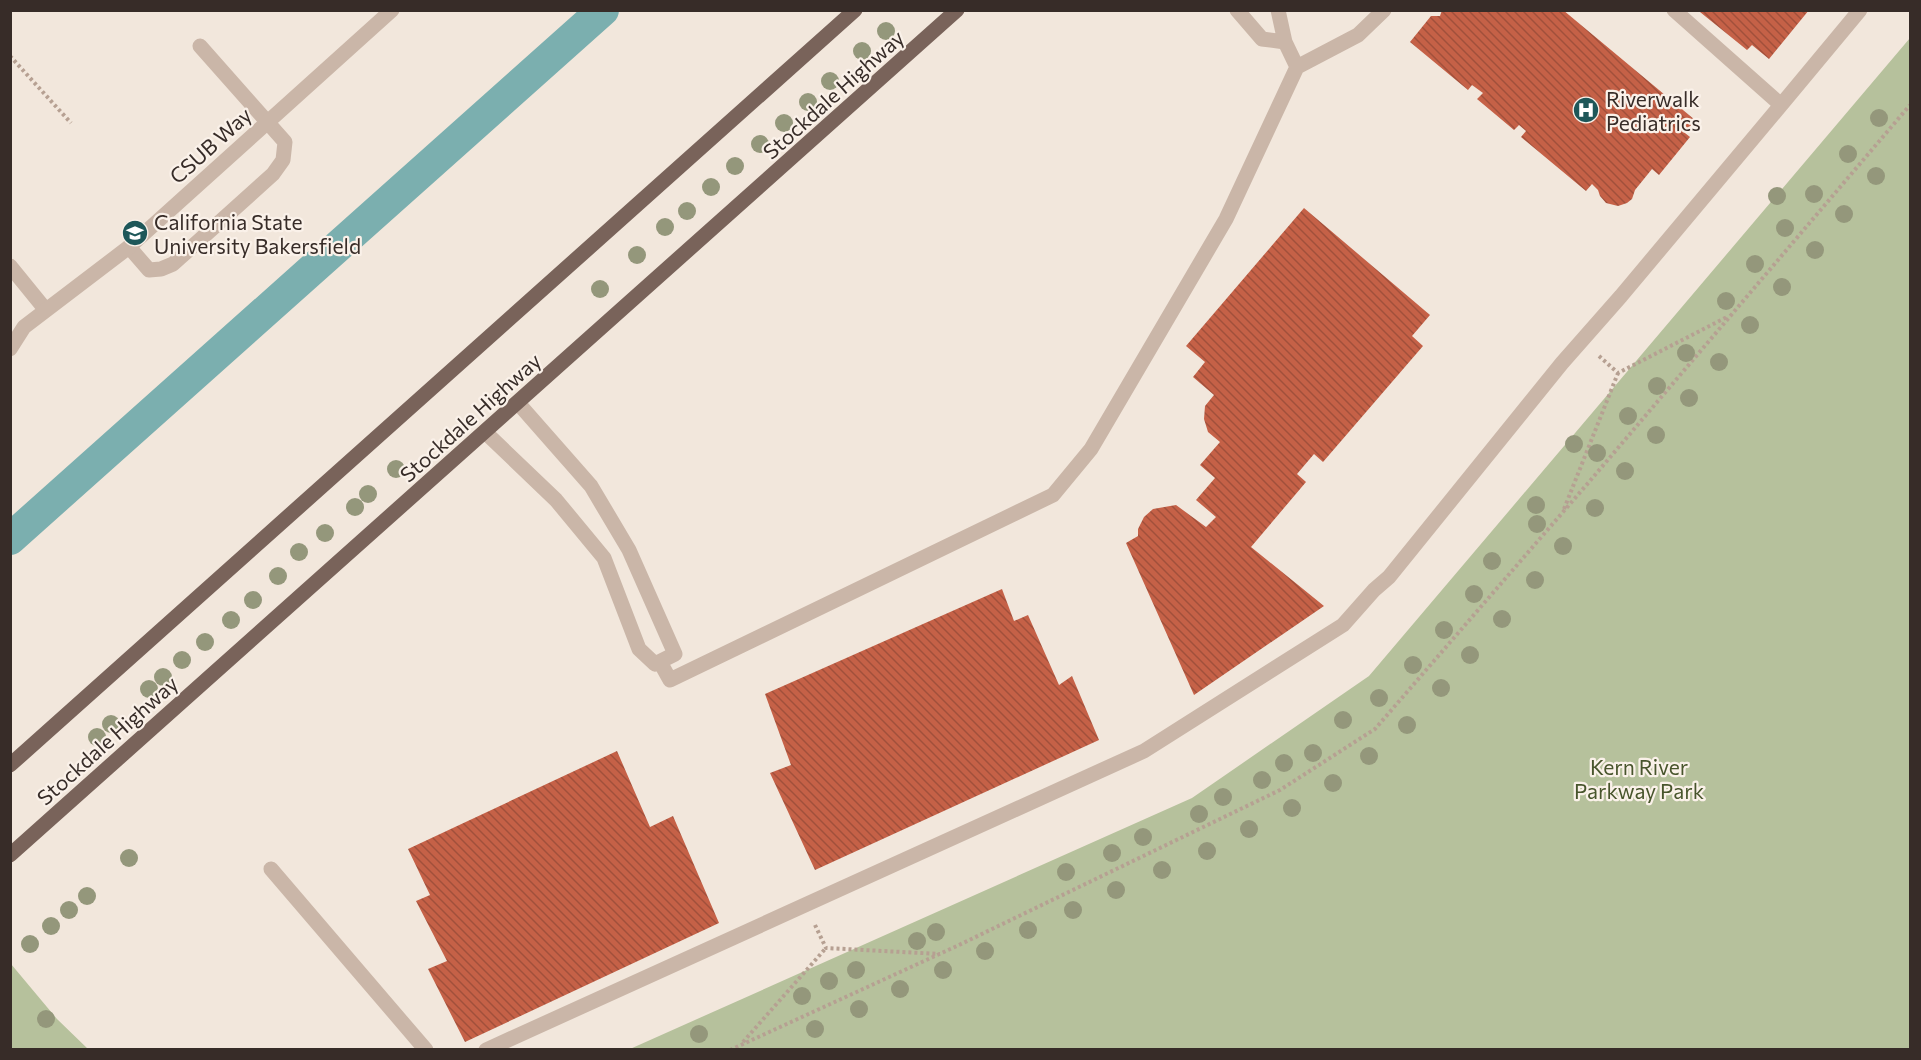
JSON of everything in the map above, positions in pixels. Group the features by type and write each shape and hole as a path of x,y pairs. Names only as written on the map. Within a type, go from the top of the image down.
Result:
{"main road":[{"path":"10,765 855,10"},
{"name":"Stockdale Highway","path":"10,855 957,10"}],"street":[{"name":"CSUB Way","path":"10,349 17,326 45,309 129,248 392,10"},
{"path":"1237,10 1262,39 1285,42"},
{"path":"1278,10 1285,42 1297,67"},
{"path":"660,662 670,680 1053,495 1091,449 1226,219 1297,67 1358,35 1384,10"},
{"path":"1674,10 1781,105"},
{"path":"486,1050 1144,751 1343,625 1374,590 1389,577 1562,363 1621,296 1860,10"},
{"path":"129,248 149,270 162,269 173,264 273,174 283,160 285,142 200,46"},
{"path":"10,266 45,309"},
{"path":"485,432 556,500 604,558 639,649 655,664 675,654 629,550 591,486 518,403"},
{"path":"270,869 426,1050"}],"path":[{"path":"10,56 71,123"},
{"path":"730,1050 940,954 1280,790 1375,729 1911,105"},
{"path":"1563,512 1618,373 1731,316"},
{"path":"1596,354 1618,373"},
{"path":"814,921 826,948"},
{"path":"826,948 940,954"},
{"path":"741,1044 826,948"}],"green space":[{"name":"Kern River Parkway Park","path":"1910,38 1910,1049 630,1049 1192,798 1369,676"},
{"path":"11,964 57,1019 88,1049 11,1049"}],"building":[{"name":"Riverwalk Pediatrics","path":"1442,10 1563,10 1695,120 1685,133 1690,137 1659,175 1652,169 1627,203 1618,206 1606,203 1592,184 1586,191 1521,137 1526,131 1519,125 1514,130 1477,99 1483,93 1472,85 1468,90 1410,42 1431,16 1440,16"},
{"path":"1702,10 1809,10 1769,59 1752,45 1747,50 1700,12"},
{"path":"1304,208 1430,315 1412,336 1423,346 1323,462 1314,454 1297,474 1306,482 1251,547 1324,606 1194,695 1126,543 1138,536 1138,529 1144,517 1153,509 1176,505 1206,527 1216,517 1196,500 1215,478 1200,465 1220,442 1208,432 1204,419 1205,406 1214,395 1193,377 1205,362 1186,346"},
{"path":"1002,589 1014,621 1028,615 1059,685 1072,676 1099,740 815,870 770,773 791,765 765,694"},
{"path":"617,751 650,827 673,816 719,923 465,1042 428,969 447,961 416,901 430,895 408,849"}],"waterway":[{"path":"10,539 603,10"}],"place":[{"name":"Riverwalk Pediatrics","path":"1586,110"},
{"name":"California State University Bakersfield","path":"135,233"}]}
